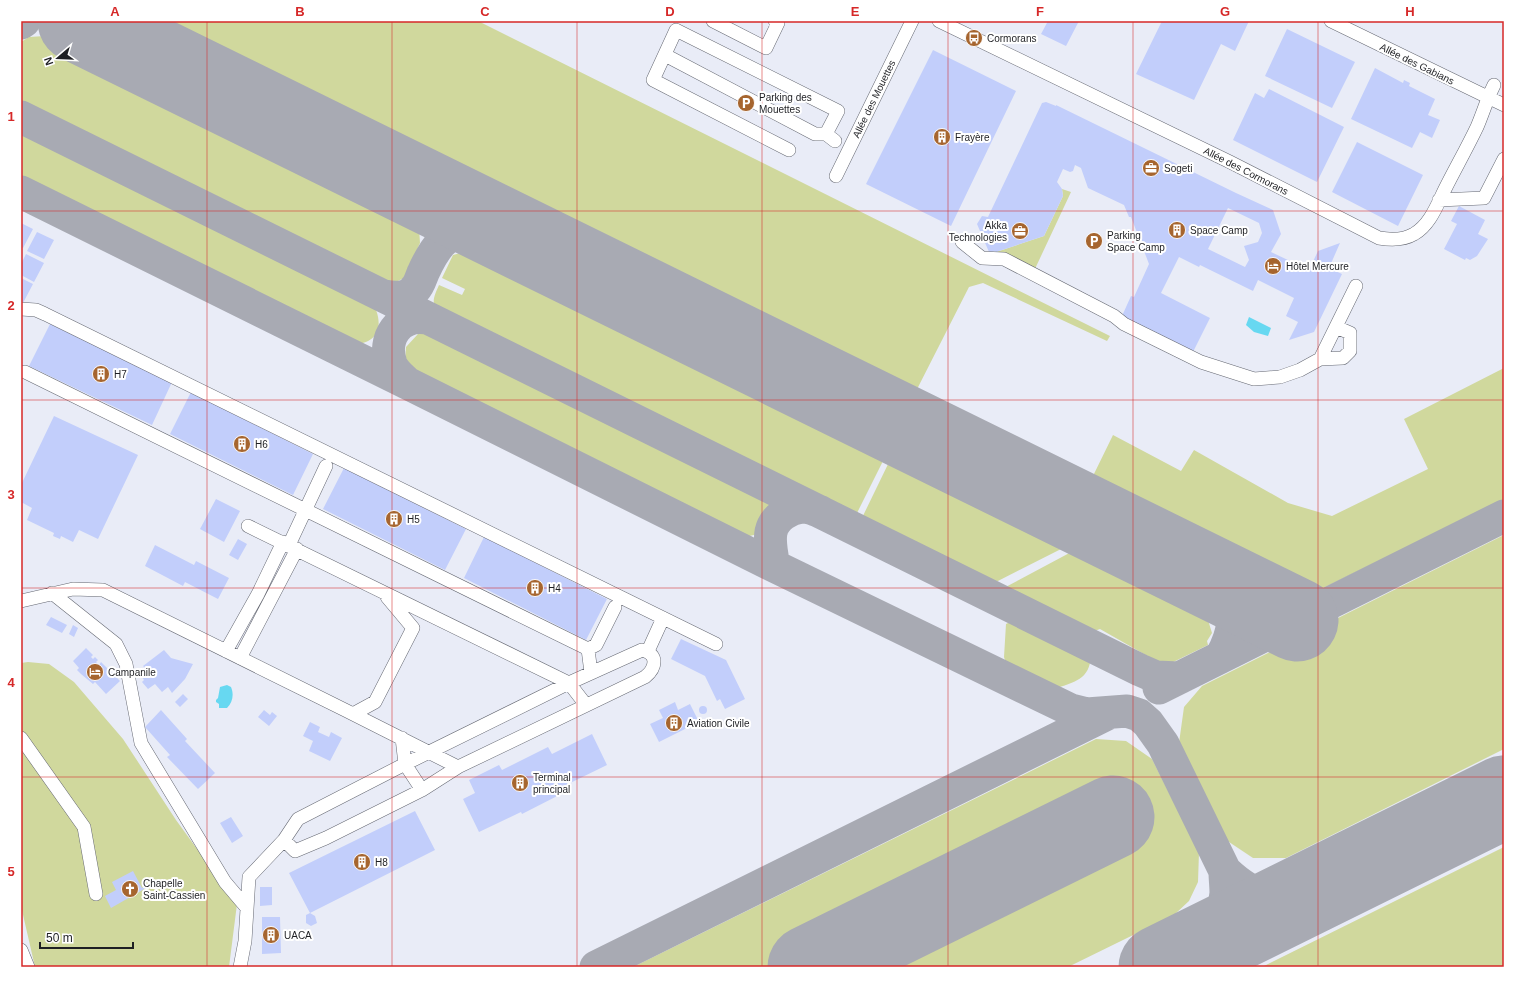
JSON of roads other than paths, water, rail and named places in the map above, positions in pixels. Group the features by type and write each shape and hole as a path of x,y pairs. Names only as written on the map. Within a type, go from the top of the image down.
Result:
{"street":[{"path":"713,21 766,48 778,22 775,21"},
{"name":"Allée des Mouettes","path":"836,176 912,21"},
{"name":"Allée des Cormorans","path":"938,21 1230,162 1379,238 1385,239 1403,239 1414,234 1423,227 1434,213 1439,200 1477,127 1494,85"},
{"name":"Allée des Gabians","path":"1331,21 1504,105"},
{"path":"789,150 653,80 679,26 838,111 832,138"},
{"path":"665,55 815,134 832,138 850,148"},
{"path":"1439,200 1484,198 1504,159"},
{"path":"962,242 982,258 1004,259 1114,316 1124,324 1200,362 1254,379 1280,377 1300,370 1320,359 1342,358 1350,351 1350,333 1336,327"},
{"path":"1320,359 1356,286"},
{"path":"21,309 36,310 45,314 716,644"},
{"path":"25,372 588,649"},
{"path":"240,658 289,545 326,466"},
{"path":"248,526 569,683 586,705"},
{"path":"226,651 258,594 289,545"},
{"path":"23,599 73,589 102,590 402,738 458,768"},
{"path":"52,593 116,644 126,664 141,744 225,882 247,908"},
{"path":"353,714 375,702 413,628 383,593"},
{"path":"588,649 596,645 615,607"},
{"path":"648,651 663,618"},
{"path":"588,649 591,673"},
{"path":"240,967 244,941 249,878 284,840 298,819 569,683 642,650 648,651 653,656 654,663 652,671 645,677 458,768 422,790 326,838 295,851 284,840"},
{"path":"21,738 84,827 96,894"},
{"path":"402,738 405,764 422,790"},
{"path":"21,950 28,967"}],"water":[{"path":"1249,317 1271,328 1268,336 1254,332 1246,325"},
{"path":"227,685 231,687 232,690 232,701 227,708 219,708 219,704 216,700 218,698 220,687"}],"place":[{"name":"Cormorans","path":"974,38"},
{"name":"Parking des Mouettes","path":"746,103"},
{"name":"Frayère","path":"942,137"},
{"name":"Sogeti","path":"1151,168"},
{"name":"Space Camp","path":"1177,230"},
{"name":"Akka Technologies","path":"1020,231"},
{"name":"Parking Space Camp","path":"1094,241"},
{"name":"Hôtel Mercure","path":"1273,266"},
{"name":"H7","path":"101,374"},
{"name":"H6","path":"242,444"},
{"name":"H5","path":"394,519"},
{"name":"H4","path":"535,588"},
{"name":"Campanile","path":"95,672"},
{"name":"Aviation Civile","path":"674,723"},
{"name":"Terminal principal","path":"520,783"},
{"name":"H8","path":"362,862"},
{"name":"Chapelle Saint-Cassien","path":"130,889"},
{"name":"UACA","path":"271,935"}]}
